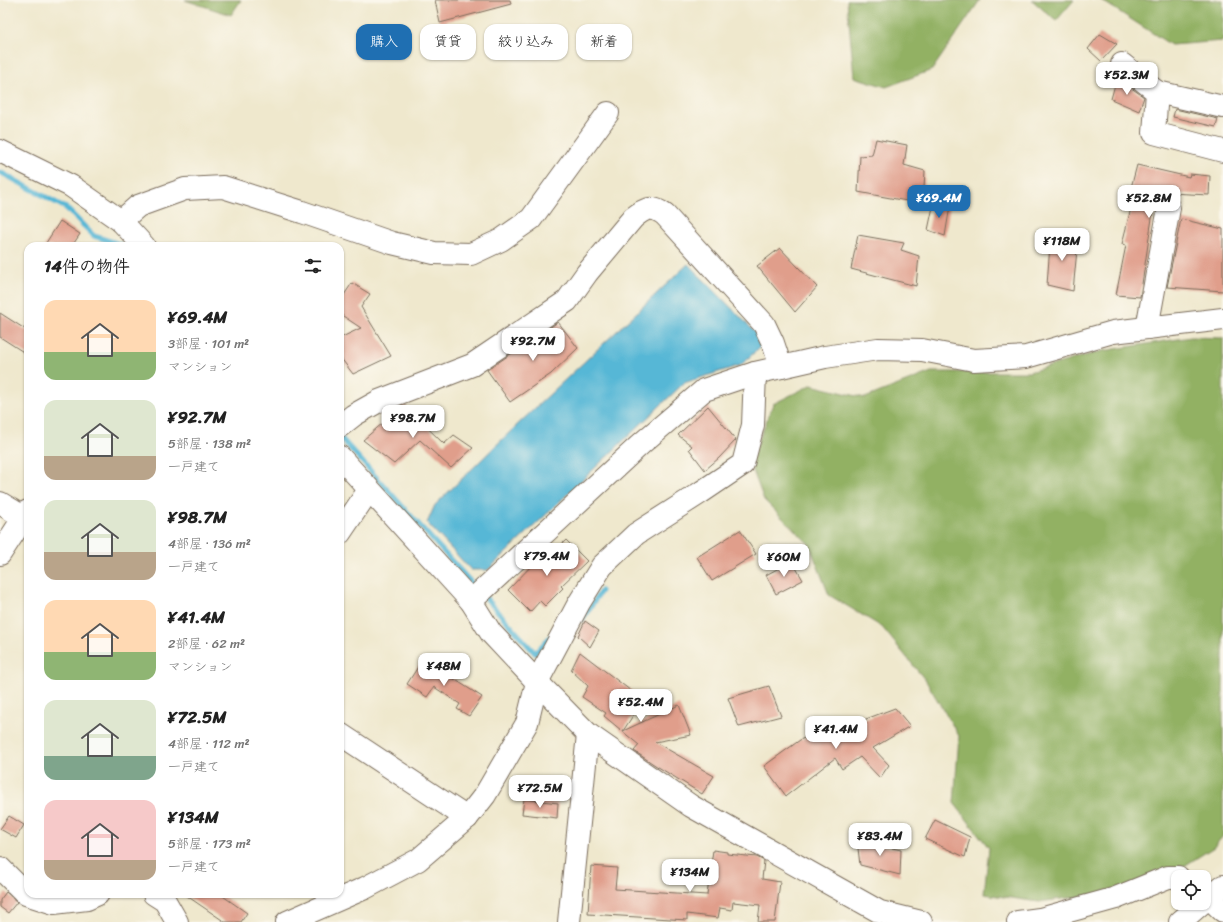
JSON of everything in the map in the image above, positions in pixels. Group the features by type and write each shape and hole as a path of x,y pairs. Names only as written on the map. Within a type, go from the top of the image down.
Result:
{"street":[{"path":"1122,64 1158,92 1223,107"},
{"path":"1158,92 1154,133 1223,151"},
{"path":"121,221 138,206 185,190 223,187 392,243 434,253 471,254 501,240 531,219 608,113"},
{"path":"0,151 71,186 121,221 140,242"},
{"path":"1147,328 1169,208"},
{"path":"344,423 354,415 379,401 472,365 567,300 587,273 633,218 642,210 658,210 665,215 764,324 773,343 781,367"},
{"path":"471,601 642,443 704,390 755,373 825,357 878,348 922,350 974,360 1026,357 1113,332 1223,319"},
{"path":"344,897 365,888 418,860 467,818 485,795 527,723 537,682 579,603 602,566 636,534 743,464 753,425 755,373"},
{"path":"344,462 471,601 491,633 588,734 690,806 881,917 921,922"},
{"path":"344,527 369,490"},
{"path":"0,503 24,515"},
{"path":"0,554 24,520"},
{"path":"569,922 588,734"},
{"path":"344,737 467,818"},
{"path":"0,868 24,892"},
{"path":"1018,922 1040,919 1116,898 1171,877"},
{"path":"38,898 54,903 89,898"},
{"path":"160,898 165,901 177,922"},
{"path":"287,922 342,898"},
{"path":"1180,922 1196,910"}],"green space":[{"path":"185,0 241,0 231,15"},
{"path":"847,0 980,0 932,70 886,87 854,77"},
{"path":"1032,0 1074,0 1056,21"},
{"path":"1101,0 1223,0 1223,41 1171,45"},
{"path":"1191,337 1223,338 1223,836 1214,847 1178,870 1171,870 1171,874 1151,887 1039,902 984,894 989,848 954,803 959,736 926,681 882,627 829,595 809,544 764,500 750,463 773,404 811,385 865,398 931,372 1029,372 1102,351"}],"water":[{"path":"688,264 765,342 741,365 684,383 488,570 471,570 427,523 435,505 514,428"}],"building":[{"path":"435,0 510,0 511,4 440,23"},
{"path":"1100,34 1117,44 1101,61 1088,49"},
{"path":"1116,81 1130,87 1144,97 1139,111 1111,99"},
{"path":"1175,109 1218,119 1216,127 1173,117"},
{"path":"876,139 907,145 904,165 925,171 923,204 858,192 860,156 872,155"},
{"path":"1137,165 1189,177 1190,174 1210,176 1209,195 1170,193 1170,196 1167,196 1156,192 1140,297 1116,295 1126,245 1122,244 1133,200 1128,199"},
{"path":"934,202 950,206 945,236 928,230"},
{"path":"1181,219 1223,229 1223,291 1167,287"},
{"path":"60,221 80,234 75,242 47,242"},
{"path":"1051,232 1078,239 1073,291 1047,285"},
{"path":"858,235 904,243 901,250 919,256 916,286 851,269"},
{"path":"780,248 817,287 795,312 757,266"},
{"path":"352,283 370,294 361,307 391,356 353,374 344,362 344,336 361,328 344,317 344,295"},
{"path":"0,313 24,328 24,352 0,337"},
{"path":"558,322 578,348 551,374 510,402 487,370"},
{"path":"404,405 444,444 454,435 473,448 451,468 420,440 394,464 363,440"},
{"path":"708,406 736,440 705,470 689,449 692,446 678,435"},
{"path":"740,530 756,554 712,581 697,557"},
{"path":"566,540 587,561 561,586 563,588 545,606 540,601 530,612 508,590 539,558 543,562"},
{"path":"792,561 803,580 776,594 766,575"},
{"path":"585,621 599,631 590,647 578,636"},
{"path":"580,652 643,700 623,731 679,705 691,735 655,742 714,776 702,794 634,751 639,745 604,716 606,713 582,697 588,686 571,670"},
{"path":"423,659 482,697 469,716 457,709 460,704 434,687 427,697 407,684"},
{"path":"769,686 781,716 739,727 728,698"},
{"path":"895,708 910,726 873,748 889,765 880,778 860,757 842,769 835,758 786,796 764,766 800,740 814,733 817,739 857,721 858,722"},
{"path":"524,799 558,803 557,818 522,814"},
{"path":"9,816 24,825 16,838 0,829"},
{"path":"935,820 970,837 965,857 925,839"},
{"path":"857,840 901,850 900,875 860,865"},
{"path":"713,850 727,852 727,854 757,857 764,861 762,879 780,882 775,922 758,922 760,905 733,902 732,910 720,908 718,918 687,914 687,920 588,914 591,866 617,868 615,889 707,895"},
{"path":"6,892 17,902 8,913 0,907 0,900"},
{"path":"190,898 226,898 247,913 241,922 225,922"}],"waterway":[{"path":"0,172 66,208 94,236 113,242"},
{"path":"344,441 477,589"},
{"path":"582,620 601,591"},
{"path":"484,596 535,653 551,636"}]}
